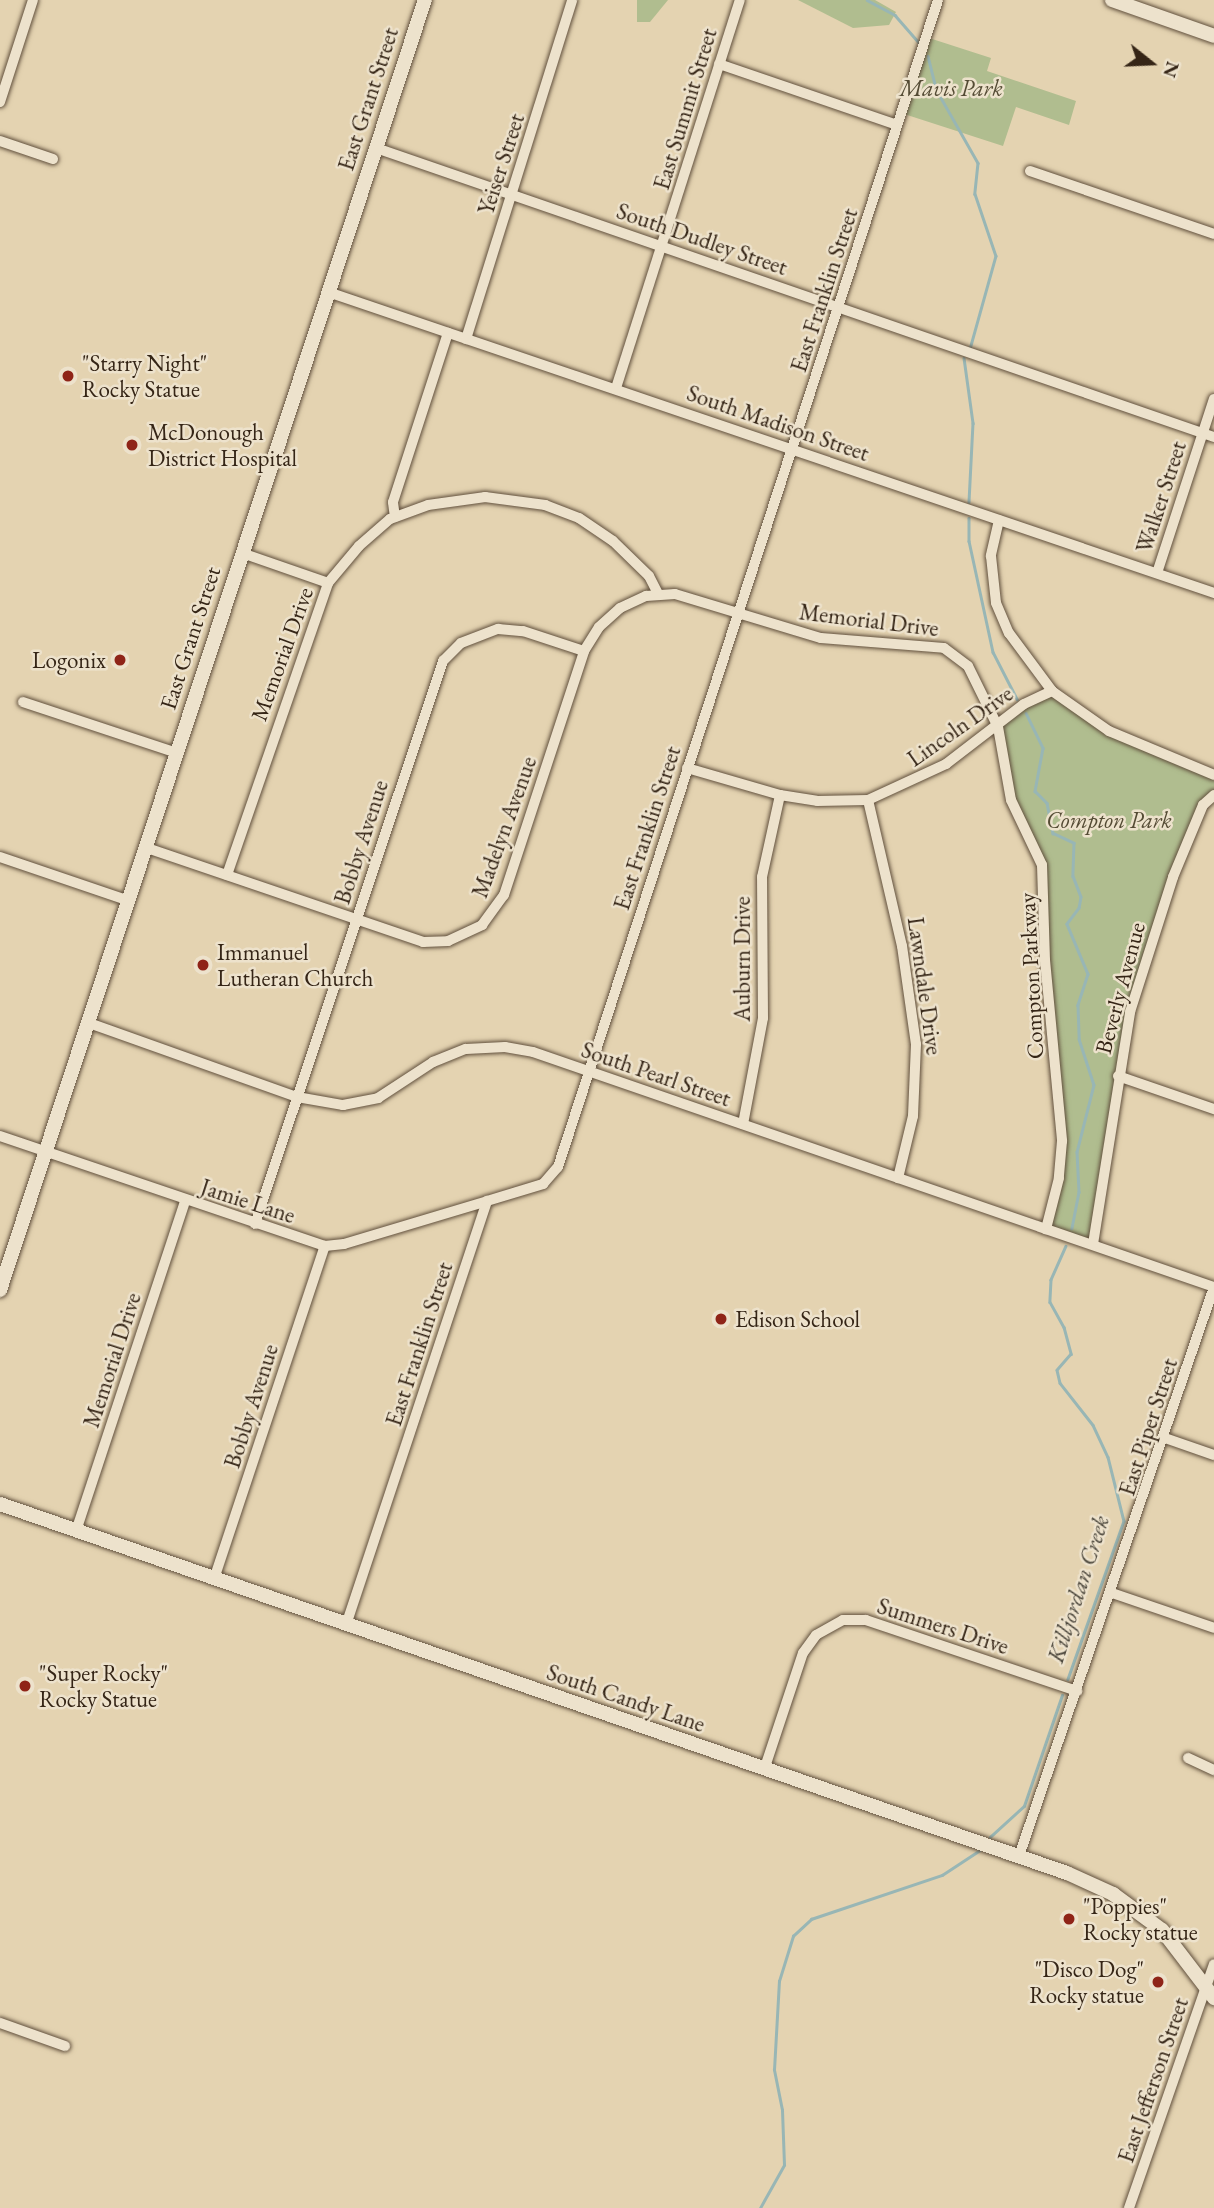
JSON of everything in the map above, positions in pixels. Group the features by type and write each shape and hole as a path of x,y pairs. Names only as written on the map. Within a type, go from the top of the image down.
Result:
{"main road":[{"name":"East Grant Street","path":"1,1284 425,0"},
{"path":"1112,0 1214,36"},
{"name":"South Candy Lane","path":"0,1504 1019,1856 1113,1894 1162,1930 1206,1984 1214,1998"}],"street":[{"path":"0,102 33,0"},
{"name":"Yeiser Street","path":"466,339 572,0"},
{"name":"East Summit Street","path":"616,388 740,0"},
{"name":"East Franklin Street","path":"346,1625 487,1200 537,1186 552,1177 939,0"},
{"path":"719,64 897,125"},
{"path":"0,141 53,159"},
{"name":"South Dudley Street","path":"376,148 1214,437"},
{"path":"1030,171 1214,234"},
{"name":"South Madison Street","path":"328,292 1214,593"},
{"path":"395,517 393,502 448,333"},
{"name":"Walker Street","path":"1157,573 1214,398"},
{"name":"Memorial Drive","path":"227,876 328,583 359,546 395,517 428,505 485,497 545,505 579,518 613,541 649,576 658,594"},
{"path":"999,520 991,556 996,603 1009,634 1052,691 1108,731 1214,775"},
{"path":"242,553 328,583"},
{"name":"Madelyn Avenue","path":"147,848 355,920 436,943 460,937 491,916 504,895 584,652 609,617 633,601 658,594 675,594 736,614"},
{"name":"Memorial Drive","path":"736,614 821,638 944,648 968,666 998,727"},
{"name":"Bobby Avenue","path":"255,1224 432,685 452,651 485,632 510,629 584,652"},
{"name":"Lincoln Drive","path":"687,768 780,795 817,801 868,800 918,780 998,727 1024,704 1052,691"},
{"path":"23,702 177,753"},
{"name":"Compton Parkway","path":"998,727 1011,800 1032,840 1044,877 1045,960 1062,1141 1057,1188 1046,1229"},
{"name":"Beverly Avenue","path":"1093,1244 1110,1155 1118,1076 1130,1012 1172,877 1203,805 1214,794"},
{"name":"Auburn Drive","path":"743,1124 763,1018 762,877 780,795"},
{"name":"Lawndale Drive","path":"868,800 902,946 916,1044 913,1116 898,1178"},
{"path":"0,856 129,901"},
{"name":"South Pearl Street","path":"89,1023 297,1097 343,1105 367,1102 433,1062 477,1047 519,1049 1214,1287"},
{"path":"1118,1076 1214,1109"},
{"name":"Jamie Lane","path":"0,1136 185,1201 325,1246 344,1244 487,1200"},
{"name":"Memorial Drive","path":"76,1531 185,1201"},
{"name":"Bobby Avenue","path":"214,1579 325,1246"},
{"name":"East Piper Street","path":"1019,1856 1112,1593 1214,1287"},
{"path":"1165,1438 1214,1455"},
{"path":"1112,1593 1214,1628"},
{"name":"Summers Drive","path":"764,1770 803,1653 822,1630 843,1620 866,1620 1077,1691"},
{"path":"1188,1758 1214,1770"},
{"name":"East Jefferson Street","path":"1129,2208 1214,1964"},
{"path":"0,2023 65,2046"}],"green space":[{"path":"637,0 668,0 650,22 637,22"},
{"path":"798,0 875,0 896,12 889,25 853,28"},
{"name":"Mavis Park","path":"926,37 991,58 987,71 1076,101 1069,125 1016,107 1003,146 901,113"},
{"name":"Compton Park","path":"1052,691 1087,717 1214,775 1214,795 1203,805 1139,979 1093,1244 1046,1229 1061,1160 1044,877 1018,817 998,727"}],"waterway":[{"name":"Killjordan Creek","path":"867,0 895,15 919,43"},
{"name":"Killjordan Creek","path":"928,56 936,89 978,163 975,194 996,256 970,349"},
{"name":"Killjordan Creek","path":"964,358 973,423 969,502"},
{"name":"Killjordan Creek","path":"969,518 969,541 993,652 1017,699"},
{"name":"Killjordan Creek","path":"1026,713 1043,748 1035,791 1047,803 1053,833 1074,843 1073,876 1081,897 1079,908 1067,924 1088,974 1078,1005 1079,1039 1094,1085 1077,1152 1079,1192 1072,1228"},
{"name":"Killjordan Creek","path":"1066,1246 1051,1280 1050,1302 1064,1327 1071,1354 1057,1370 1060,1383 1093,1425 1108,1457 1124,1521 1068,1679"},
{"name":"Killjordan Creek","path":"990,1837 1024,1806 1062,1695"},
{"path":"760,2208 784,2165 782,2110 774,2070 779,1981 793,1936 811,1919 942,1875 980,1850"}],"place":[{"name":"\"Starry Night\" Rocky Statue","path":"68,376"},
{"name":"McDonough District Hospital","path":"132,445"},
{"name":"Logonix","path":"120,660"},
{"name":"Immanuel Lutheran Church","path":"203,965"},
{"name":"Edison School","path":"721,1319"},
{"name":"\"Super Rocky\" Rocky Statue","path":"25,1686"},
{"name":"\"Poppies\" Rocky statue","path":"1069,1919"},
{"name":"\"Disco Dog\" Rocky statue","path":"1158,1982"}]}
